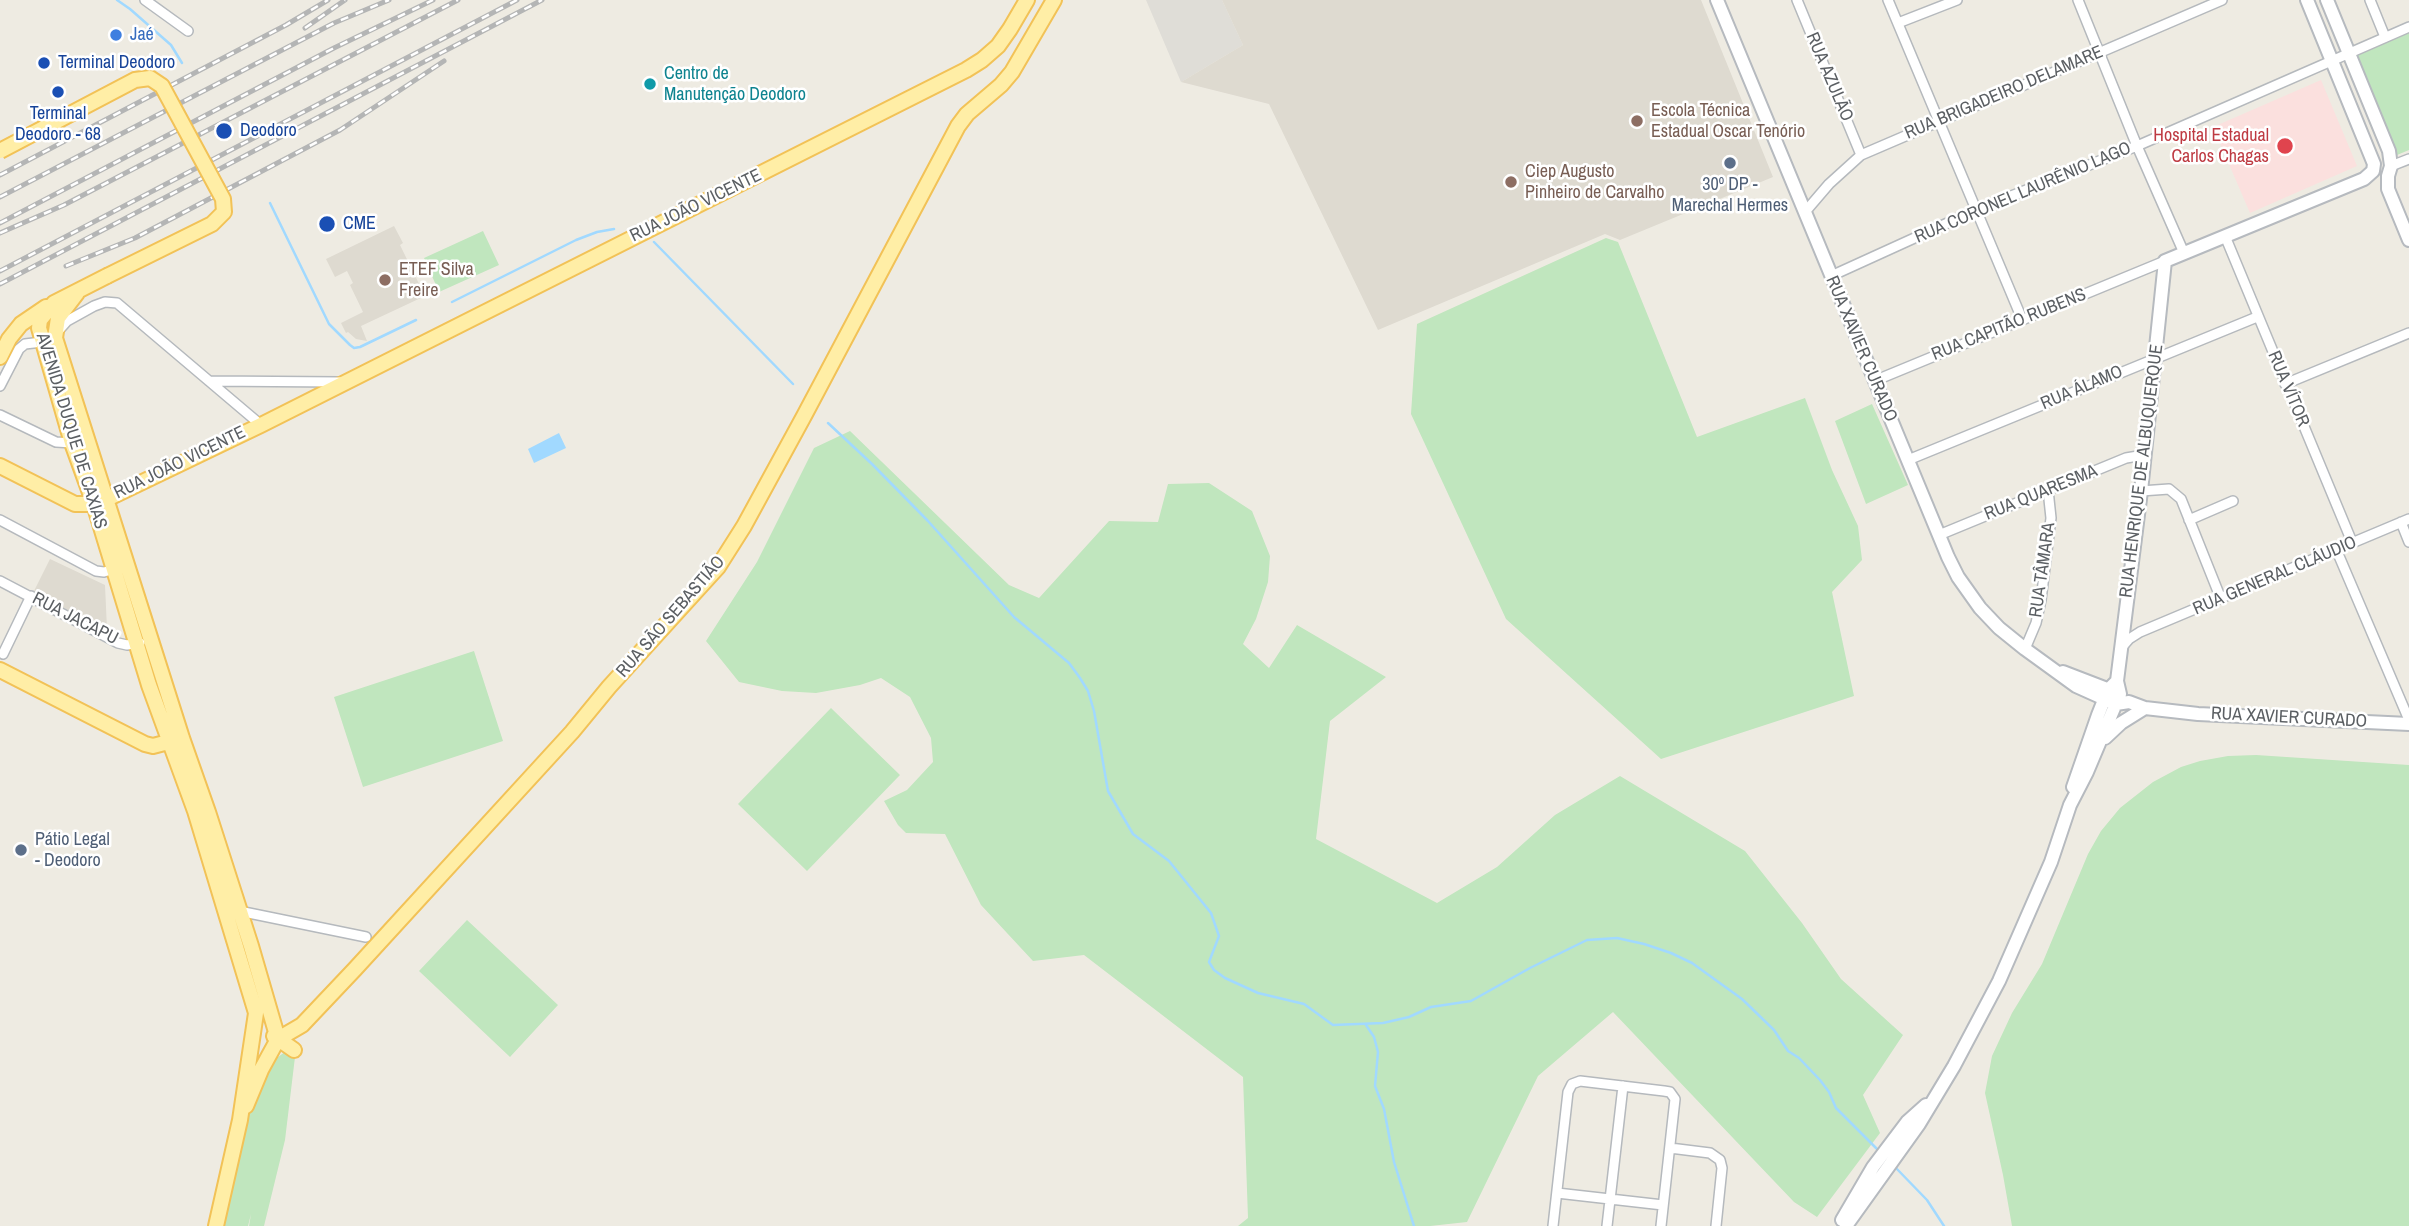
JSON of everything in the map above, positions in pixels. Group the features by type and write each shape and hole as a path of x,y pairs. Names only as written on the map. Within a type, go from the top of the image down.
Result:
{"main road":[{"name":"RUA JOÃO VICENTE","path":"100,502 261,425 966,70 998,46 1027,0"},
{"name":"RUA SÃO SEBASTIÃO","path":"278,1039 302,1025 362,961 563,743 609,687 718,567 744,526 804,416 958,126 967,114 994,92 1017,64 1054,0"},
{"name":"RUA XAVIER CURADO","path":"1717,0 1938,535 1958,577 1980,608 1999,628 2050,667 2145,708 2198,714 2409,722"},
{"path":"2307,0 2331,60"},
{"path":"2327,0 2389,151 2388,189 2409,240"},
{"name":"RUA CAPITÃO RUBENS","path":"2165,261 2364,179 2373,171 2374,164 2331,60"},
{"path":"0,151 135,80 150,78 162,86 223,199 224,212 212,224 82,288 20,324 0,357"},
{"name":"RUA HENRIQUE DE ALBUQUERQUE","path":"2116,695 2165,261"},
{"name":"AVENIDA DUQUE DE CAXIAS","path":"82,288 58,318 48,340 72,443 100,502"},
{"name":"AVENIDA DUQUE DE CAXIAS","path":"54,303 40,320 38,328 48,340 121,567 256,1013 240,1120 216,1226"},
{"path":"0,467 68,502 80,505 100,502"},
{"path":"0,670 145,744 153,746 175,740"},
{"path":"2070,805 2098,747 2116,695"},
{"path":"1838,1226 1893,1150 1919,1124 2005,969 2052,862 2080,766 2116,695"},
{"path":"2098,747 2116,727 2145,708"},
{"name":"AVENIDA DUQUE DE CAXIAS","path":"175,740 208,812 278,1039 261,1070 240,1120"},
{"path":"256,1013 264,1027 294,1050"},
{"path":"1846,1226 1878,1171"}],"street":[{"path":"145,0 188,31"},
{"name":"RUA AZULÃO","path":"1797,0 1861,155"},
{"path":"1888,0 2022,319"},
{"path":"1898,23 1957,0"},
{"path":"2078,0 2184,253"},
{"name":"RUA BRIGADEIRO DELAMARE","path":"1805,212 1837,176 1861,155 2221,0"},
{"path":"2370,0 2385,37"},
{"name":"RUA CORONEL LAURÊNIO LAGO","path":"1830,276 1976,210 2137,146 2409,27"},
{"path":"2390,166 2409,159"},
{"name":"RUA VÍTOR","path":"2225,236 2352,542"},
{"name":"RUA CAPITÃO RUBENS","path":"1874,381 2165,261"},
{"path":"2143,269 2162,283"},
{"path":"0,386 19,349 25,344 48,340 72,317 101,303 114,302 124,307 261,425"},
{"name":"RUA ÁLAMO","path":"1908,460 2257,317"},
{"path":"2285,384 2409,333"},
{"name":"RUA JOÃO VICENTE","path":"209,381 341,383"},
{"path":"0,415 56,442 72,443"},
{"name":"RUA QUARESMA","path":"1938,535 2126,458 2144,455"},
{"path":"2141,491 2169,489 2181,499 2221,599"},
{"name":"RUA TÂMARA","path":"2025,649 2036,623 2041,600 2051,518 2048,490"},
{"path":"2189,520 2233,501"},
{"path":"0,520 96,570 103,572 121,567"},
{"path":"2405,521 2409,542"},
{"name":"RUA GENERAL CLÁUDIO","path":"2122,647 2140,632 2405,521"},
{"path":"2336,549 2409,722"},
{"name":"RUA JACAPU","path":"0,580 118,643 127,645 144,642"},
{"path":"3,654 31,596"},
{"path":"2125,621 2131,629 2140,632"},
{"path":"239,911 366,937"},
{"path":"1553,1226 1570,1086 1580,1081 1664,1091 1672,1095 1675,1103 1661,1226"},
{"path":"1607,1226 1623,1086"},
{"path":"1670,1148 1710,1153 1720,1160 1722,1168 1716,1226"},
{"path":"1557,1193 1663,1205"}],"shaded area":[{"path":"1146,0 1222,0 1243,45 1181,82"},
{"path":"1222,0 1701,0 1773,177 1620,240 1605,234 1378,330 1269,104 1181,82 1243,45"},
{"name":"Hospital Estadual Carlos Chagas","path":"2321,80 2357,166 2250,213 2213,127"},
{"name":"ETEF Silva Freire","path":"394,226 403,243 400,245 425,296 361,326 367,341 356,339 346,333 341,323 363,312 350,285 353,283 347,271 335,277 326,259"},
{"path":"50,559 105,585 107,629 33,593"}],"green space":[{"path":"2409,31 2409,150 2397,155 2353,55"},
{"path":"483,231 499,265 439,292 424,258"},
{"path":"1606,238 1618,242 1697,437 1805,398 1832,470 1858,526 1862,560 1832,592 1854,696 1661,759 1506,619 1411,414 1417,324"},
{"path":"1872,404 1908,485 1866,504 1835,421"},
{"path":"850,431 1009,585 1039,598 1109,521 1158,522 1168,484 1209,483 1252,511 1270,556 1268,582 1256,619 1243,644 1269,668 1297,625 1386,677 1330,721 1316,839 1437,903 1497,867 1555,815 1620,776 1745,851 1802,923 1841,979 1903,1035 1863,1095 1880,1133 1817,1217 1794,1202 1613,1012 1538,1076 1467,1222 1430,1226 1238,1226 1248,1218 1243,1077 1084,955 1033,961 981,905 945,834 906,833 898,825 884,801 907,790 933,762 931,738 910,697 881,678 816,693 782,691 739,682 706,641 757,562 814,448"},
{"path":"474,651 503,741 363,787 334,697"},
{"path":"831,708 900,775 807,871 738,804"},
{"path":"2256,755 2409,765 2409,1226 2012,1226 1985,1093 1992,1056 2012,1013 2042,964 2088,854 2101,831 2120,808 2153,782 2181,767 2200,761"},
{"path":"467,920 558,1005 510,1057 419,971"},
{"path":"286,1051 295,1057 285,1140 264,1226 249,1226 251,1214 248,1226 217,1226 240,1120 247,1120 261,1070"}],"water":[{"path":"559,433 566,448 534,463 528,449"}],"waterway":[{"path":"117,0 171,45 182,63"},
{"path":"270,203 329,324 350,345 354,348 360,347 416,320"},
{"path":"452,302 576,240 614,229"},
{"path":"654,242 793,384"},
{"path":"828,423 928,521 1014,617 1069,663 1080,678 1088,691 1094,711 1108,791 1133,834 1169,861 1211,913 1219,936 1209,962 1214,970 1225,978 1258,993 1304,1004 1333,1025 1383,1023 1409,1017 1431,1007 1471,1001 1587,940 1617,938 1644,944 1692,963 1742,999 1774,1030 1788,1051 1799,1058 1820,1080 1836,1108 1880,1152"},
{"path":"1366,1025 1374,1037 1378,1052 1375,1086 1384,1109 1394,1162 1414,1226"},
{"path":"1895,1167 1927,1200 1944,1226"}],"railway":[{"path":"0,175 286,25 328,0"},
{"path":"305,28 345,0"},
{"path":"0,197 334,23 389,0"},
{"path":"0,223 334,48 433,0"},
{"path":"0,233 64,205 458,0"},
{"path":"0,271 517,0"},
{"path":"0,284 542,0"},
{"path":"66,266 135,238 340,130 444,61"}],"place":[{"name":"Jaé","path":"116,35"},
{"name":"Terminal Deodoro","path":"44,63"},
{"name":"Centro de Manutenção Deodoro","path":"650,84"},
{"name":"Terminal Deodoro - 68","path":"58,92"},
{"name":"Escola Técnica Estadual Oscar Tenório","path":"1637,121"},
{"name":"Deodoro","path":"224,131"},
{"name":"Hospital Estadual Carlos Chagas","path":"2285,146"},
{"name":"30º DP - Marechal Hermes","path":"1730,163"},
{"name":"Ciep Augusto Pinheiro de Carvalho","path":"1511,182"},
{"name":"CME","path":"327,224"},
{"name":"ETEF Silva Freire","path":"385,280"},
{"name":"Pátio Legal - Deodoro","path":"21,850"}]}
